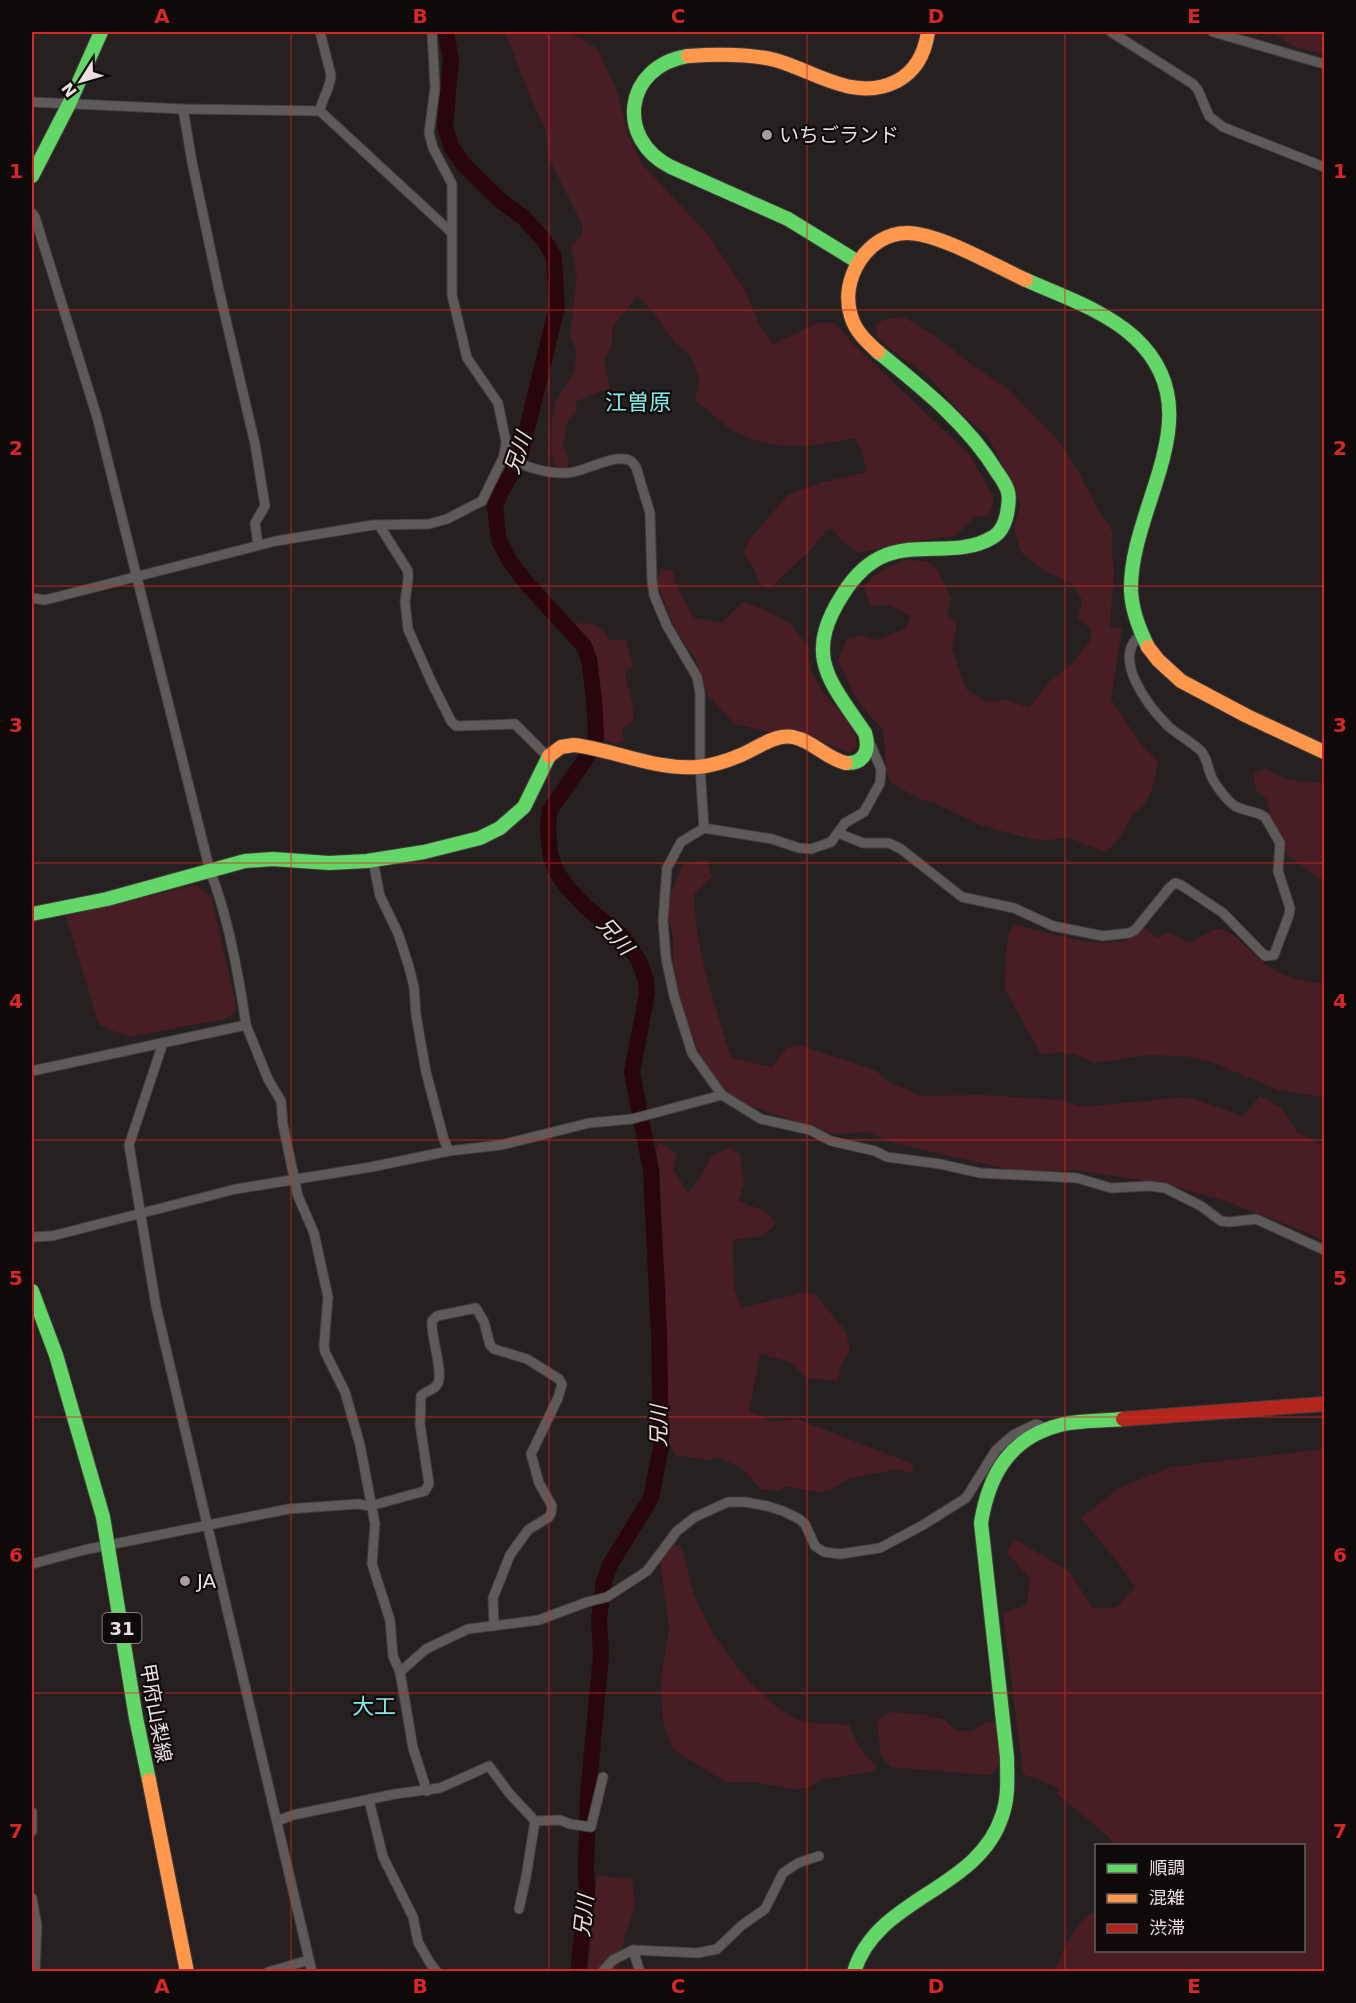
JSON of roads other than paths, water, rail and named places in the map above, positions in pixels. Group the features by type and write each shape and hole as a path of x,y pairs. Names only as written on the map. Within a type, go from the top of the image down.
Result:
{"street":[{"path":"32,174 69,104 101,32"},
{"path":"320,32 331,75 331,82 322,100 320,111"},
{"path":"32,598 45,600 258,545 308,535 379,525 429,524 447,519 482,501 508,458 498,403 467,358 452,295 452,184 429,133 435,87 432,32"},
{"path":"858,262 789,220 676,170 654,157 636,130 634,112 636,97 652,71 666,63 683,57 716,54 773,60 842,86 870,90 893,85 910,72 920,58 927,43 928,32"},
{"path":"1111,32 1193,84 1209,116 1223,127 1324,167"},
{"path":"1213,32 1324,64"},
{"path":"32,102 183,109 320,111 451,232"},
{"path":"183,109 219,290 258,457 260,483 266,506 255,523 258,545"},
{"path":"32,213 97,417 210,871 217,888 242,992 246,1025 268,1079 281,1101 283,1125 298,1196 314,1233 328,1297 325,1352 345,1392 360,1444 375,1524 372,1564 390,1620 393,1656 400,1672 413,1748 427,1791"},
{"path":"1324,753 1242,714 1182,681 1157,659 1141,635 1133,610 1131,577 1138,543 1168,442 1170,426 1168,393 1163,376 1146,348 1119,324 933,237 914,233 893,235 868,249 850,278 848,302 850,315 857,330 872,347 954,419 983,451 1008,492 1009,512 998,534 983,543 959,549 890,553 872,563 858,574 831,612 822,638 822,659 832,683 865,733 881,769 880,783 864,812 845,823 831,842 811,849 799,848 772,839 704,828 681,842 673,854 667,868 663,921 666,958 674,996 692,1053 722,1095 761,1119 810,1130 831,1141 887,1156 980,1173 1077,1178 1111,1188 1149,1186 1165,1188 1201,1206 1221,1221 1248,1219 1262,1221 1324,1250"},
{"path":"508,458 545,472 569,473 621,458 628,458 636,467 651,516 654,595 667,626 697,677 700,693 700,767 704,828"},
{"path":"379,525 408,571 405,602 408,628 451,721 456,726 515,724 548,757"},
{"path":"838,834 863,843 889,843 901,849 962,897 1014,908 1053,926 1102,936 1129,933 1135,930 1170,887 1175,884 1181,885 1223,913 1265,956 1274,955 1290,908 1278,871 1280,843 1265,817 1234,806 1213,782 1202,752 1160,717 1139,687 1129,662 1129,652 1135,639 1141,635"},
{"path":"32,914 73,908 255,859 328,863 373,861 483,837 492,833 522,810 534,790 548,757 563,746 578,745 664,765 700,767 738,756 772,740 794,737 805,740 843,764 855,764 864,757 868,741"},
{"path":"373,861 377,887 398,933 409,967 426,1072 449,1151"},
{"path":"32,1071 246,1025"},
{"path":"163,1043 129,1146 156,1306 312,1971"},
{"path":"32,1237 52,1236 236,1189 371,1167 449,1151 501,1145 589,1123 632,1119 722,1095"},
{"name":"甲府山梨線","path":"32,1291 56,1355 103,1516 106,1547 122,1623 136,1718 187,1971"},
{"path":"32,1564 84,1550 288,1509 358,1504 370,1506 428,1488 420,1424 420,1396 436,1387 440,1378 432,1321 437,1316 476,1308 484,1322 490,1345 494,1349 527,1359 559,1379 562,1384 558,1398 531,1454 539,1483 552,1506 551,1513 528,1530 510,1555 493,1598 494,1626"},
{"path":"855,1971 860,1954 867,1943 885,1924 965,1869 988,1847 998,1830 1005,1810 1009,1786 1007,1757 981,1523 991,1479 999,1464 1030,1436 1046,1428 1065,1424 1324,1404"},
{"path":"400,1672 426,1649 468,1629 540,1620 607,1597 647,1571 677,1531 695,1517 728,1502 767,1506 799,1519 805,1524 815,1546 824,1552 840,1554 880,1548 966,1498 996,1450 1013,1435 1036,1424 1046,1428"},
{"path":"277,1821 293,1815 394,1794 440,1788 489,1766 509,1793 535,1821 560,1820 591,1827 603,1777"},
{"path":"369,1800 383,1857 413,1917 418,1942 429,1964 437,1971"},
{"path":"32,1812 32,1831"},
{"path":"519,1909 535,1821"},
{"path":"602,1971 613,1960 633,1950 698,1953 717,1949 741,1926 765,1909 783,1873 798,1863 819,1856"},
{"path":"32,1898 37,1926 35,1971"},
{"path":"633,1950 640,1971"},
{"path":"268,1971 309,1960"}],"waterway":[{"name":"兄川","path":"446,32 451,61 445,126 451,146 463,164 501,201 524,218 544,240 554,257 557,307 517,465 500,493 495,507 499,540 509,560 528,585 584,646 589,659 596,735 594,747 550,810 548,826 550,854 556,871 567,887 587,908 624,938 639,961 646,980 647,994 632,1072 651,1171 659,1334 661,1447 651,1498 610,1565 604,1581 599,1620 601,1655 588,1795 587,1894 578,1972"}],"place":[{"name":"いちごランド","path":"767,135"},
{"name":"JA","path":"185,1581"}],"district":[{"name":"江曽原","path":"638,402"},
{"name":"大工","path":"374,1706"}]}
